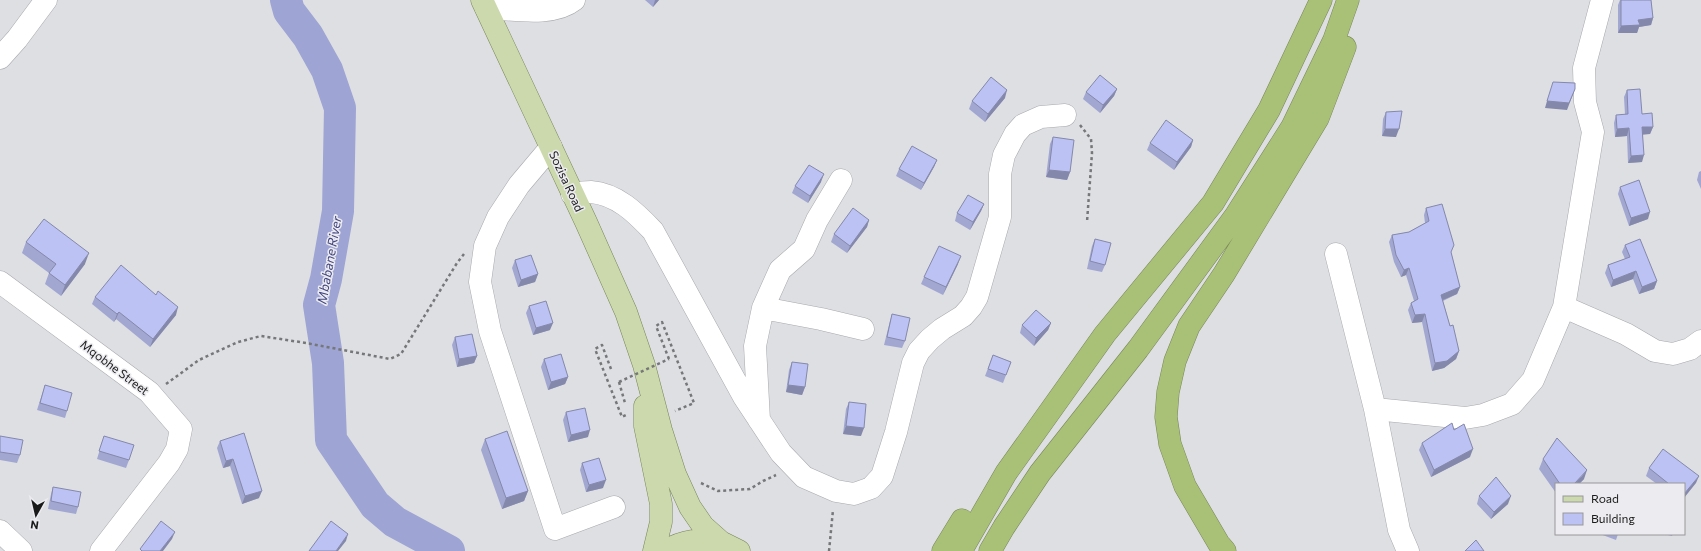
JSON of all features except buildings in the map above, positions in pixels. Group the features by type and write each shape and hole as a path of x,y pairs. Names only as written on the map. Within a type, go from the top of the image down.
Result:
{"highway":[{"path":"943,551 1001,459 1213,203 1269,110 1321,0"},
{"path":"990,551 1004,526 1040,473 1138,349 1236,215 1292,127 1334,40 1348,0"},
{"path":"1226,551 1219,544 1185,486 1170,444 1166,417 1168,392 1175,361 1189,326 1224,274 1318,118 1339,64 1360,0"},
{"path":"961,551 1006,473 1105,334"}],"main road":[{"name":"Sozisa Road","path":"484,4 626,312 644,365"},
{"path":"644,365 675,474 690,507 703,526 730,546"},
{"path":"644,365 645,426 661,504 661,522 654,551"},
{"path":"665,551 683,542 702,539 730,546"}],"street":[{"path":"0,58 17,39 46,0"},
{"path":"484,4 553,10 567,6 574,0"},
{"path":"1375,409 1465,418 1484,415 1512,404 1533,380 1564,307 1593,132 1585,102 1584,68 1602,0"},
{"path":"572,194 591,192 615,198 637,214 653,231 744,397 781,454 804,477 836,491 854,494 871,488 882,476 896,432 913,363 919,351 942,329 963,316 971,307 976,297 988,262 1000,218 1000,174 1004,155 1015,134 1023,126 1041,117 1065,115"},
{"path":"551,147 519,185 498,217 485,246 480,282 490,331 555,529 614,507"},
{"path":"759,420 755,346 763,308 780,270 804,249 817,220 841,180"},
{"path":"1336,254 1375,409 1400,530 1408,551"},
{"name":"Mqobhe Street","path":"0,282 149,392 181,429 177,448 169,463 101,551"},
{"path":"1564,307 1626,334 1655,351 1673,354 1690,349 1701,341"},
{"path":"763,308 863,329"},
{"path":"0,531 21,551"}],"path":[{"path":"1065,115 1080,125 1091,139 1092,153 1087,222"},
{"path":"149,392 167,384 199,360 238,342 261,336 306,342 390,359 401,354 457,263 466,252"},
{"path":"626,408 619,382 669,359 656,326 662,322 694,403 671,413"},
{"path":"611,369 602,345 595,348 622,417 628,414"},
{"path":"699,482 718,491 750,489 780,473 798,470"},
{"path":"829,551 831,520 836,491"}],"waterway":[{"name":"Mbabane River","path":"286,0 289,11 308,36 327,70 340,108 338,211 326,279 319,305 328,363 331,440 375,505 395,522 449,551"}]}
